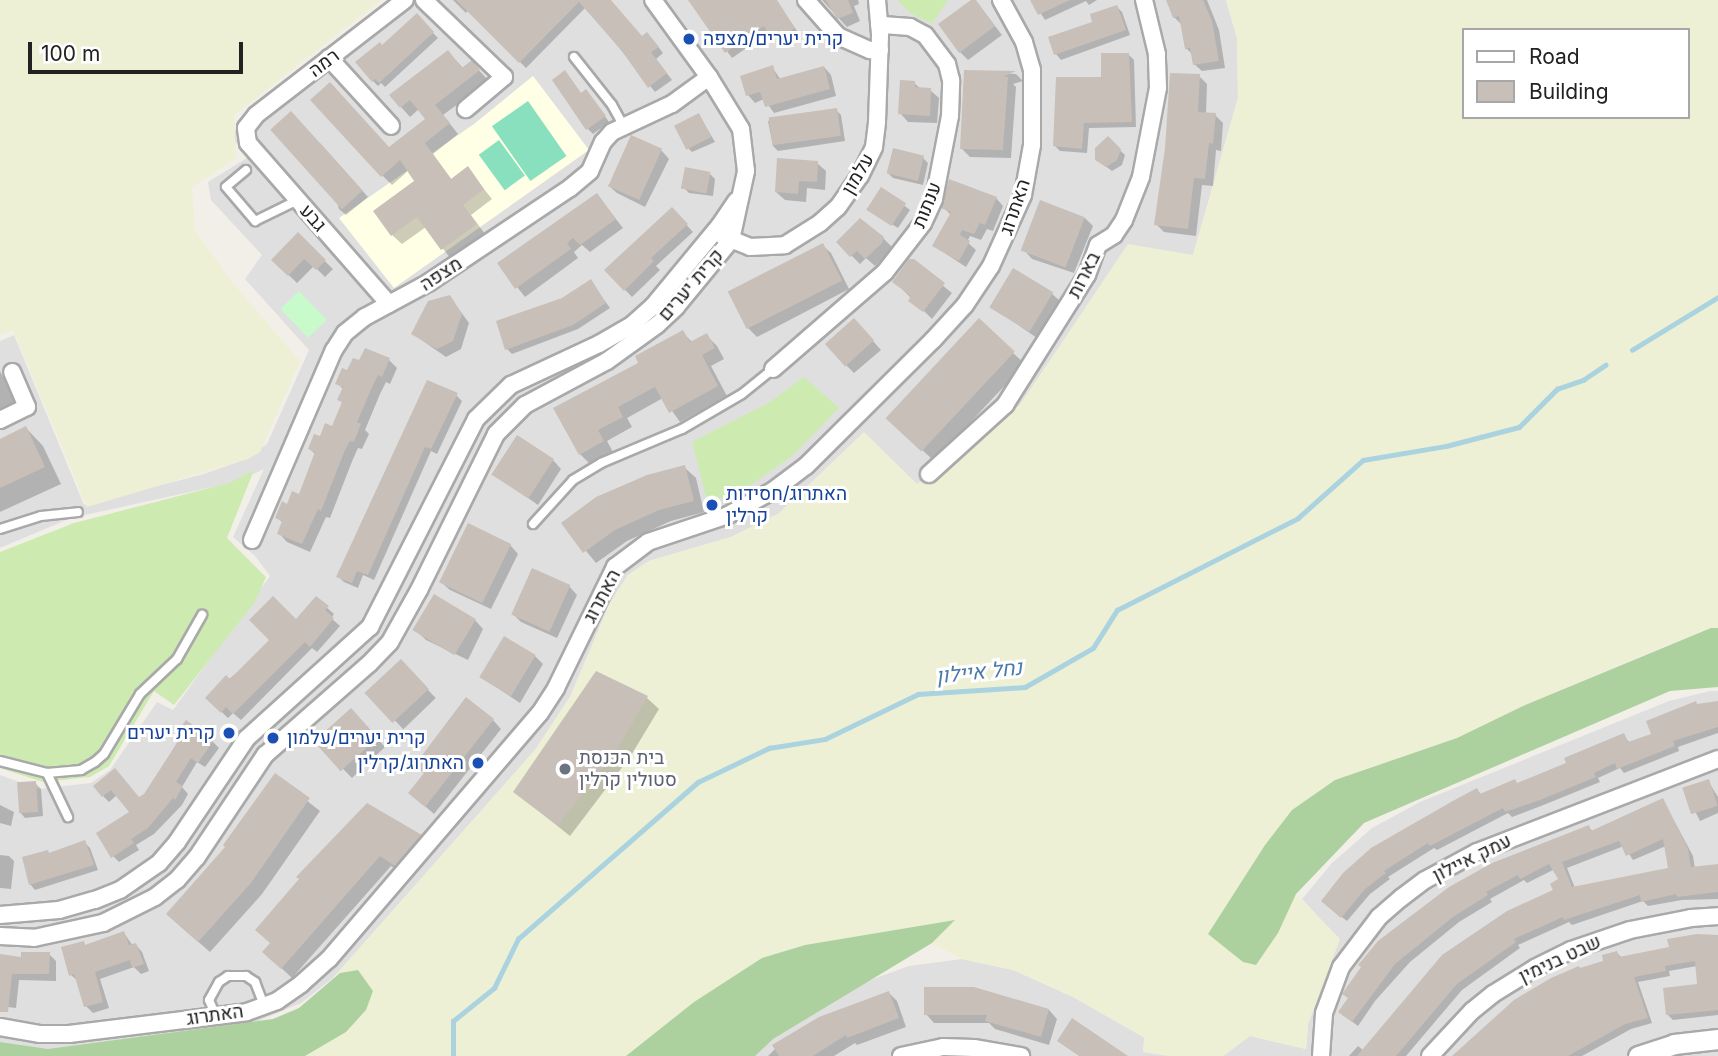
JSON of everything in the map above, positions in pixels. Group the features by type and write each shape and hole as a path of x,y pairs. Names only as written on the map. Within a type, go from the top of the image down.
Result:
{"street":[{"name":"רמה","path":"246,128 256,115 405,0"},
{"path":"424,0 504,77 466,109"},
{"name":"קרית יערים","path":"0,936 34,938 103,923 141,906 177,880 197,857 265,755 369,664 390,642 419,590 496,434 525,405 635,342 676,306 731,240 746,163 741,129 709,77 653,0"},
{"path":"806,0 824,24 838,36 870,51 880,50"},
{"name":"עלמון","path":"714,232 750,247 785,245 802,237 838,207 860,176 874,147 880,50 877,0"},
{"name":"האתרוג","path":"0,1027 40,1034 69,1034 247,1012 301,984 329,959 540,713 556,688 615,568 622,560 648,542 728,515 774,490 806,466 965,305 991,266 1009,232 1023,195 1032,145 1032,70 1024,42 1001,0"},
{"name":"בארות","path":"929,474 1005,405 1087,275 1098,245 1114,234 1125,220 1141,177 1158,88 1157,54 1144,0"},
{"name":"ענתות","path":"773,369 885,272 923,223 934,199 950,116 951,80 947,64 925,35 910,27 879,25"},
{"path":"330,58 391,126"},
{"name":"מצפה","path":"252,540 334,350 345,333 365,317 428,283 570,188 590,172 603,142 623,125 672,104 709,77"},
{"name":"גבע","path":"246,128 248,143 388,304"},
{"name":"קרית יערים","path":"0,915 59,909 95,900 141,877 159,863 177,842 247,738 370,627 476,419 511,385 599,344 633,324 653,306 714,232 742,189"},
{"path":"0,420 27,407 12,372"},
{"name":"עמק איילון","path":"1321,1056 1324,1013 1341,967 1379,917 1425,880 1477,852 1718,760"},
{"name":"שבט בנימין","path":"1430,1056 1483,1002 1535,968 1571,950 1630,930 1681,919 1718,916"},
{"path":"1638,1056 1675,1044 1718,1039"},
{"path":"901,1056 943,1047 974,1048 1021,1056"}],"lane":[{"path":"574,57 612,105 623,125"},
{"path":"246,170 226,187 255,220 298,200"},
{"path":"533,524 573,480 601,463 682,429 742,394 773,369"},
{"path":"0,529 41,516 78,512"},
{"path":"0,761 47,773 81,770 104,754 140,694 177,659 202,615"},
{"path":"47,773 68,817"},
{"path":"216,1016 209,1000 219,982 228,976 246,975 255,982 264,1005"}],"shaded area":[{"path":"0,0 381,0 234,115 236,158 192,187 195,230 231,281 300,361 260,452 248,459 87,507 13,330 0,335"},
{"path":"389,0 1226,0 1237,38 1238,98 1193,255 1047,365 1020,405 959,457 917,484 810,486 778,514 731,537 649,561 628,575 610,603 570,697 535,750 333,978 301,1003 260,1020 235,1056 0,1056 0,775 39,789 91,783 110,770 157,702 173,710 270,576 255,556 233,537 264,469 236,482 71,518 0,548 0,341 14,335 84,505 204,474 238,462 267,444 309,350 245,279 262,255 211,200 208,182 247,158 231,136 239,124"},
{"path":"1226,0 1718,0 1718,628 1711,628 1645,654 1523,706 1457,738 1335,780 1292,810 1265,845 1208,934 1256,965 1278,933 1296,894 1340,939 1308,1024 1306,1049 1250,1036 1223,1056 1170,1056 1143,1052 1144,1037 1073,997 1013,970 962,959 932,943 954,920 805,945 762,958 694,1002 626,1056 305,1056 324,1044 340,973 333,978 535,750 570,697 610,603 628,575 649,561 731,537 778,514 864,432 917,484 959,457 1020,405 1128,244 1193,255 1238,98 1237,38"},
{"path":"533,76 589,150 394,288 339,218 474,124"},
{"path":"1718,691 1718,1056 1223,1056 1250,1036 1306,1049 1308,1024 1339,939 1302,899 1332,863 1372,828 1420,802 1669,701"},
{"path":"962,959 1013,970 1073,997 1145,1038 1143,1052 1170,1056 733,1056 851,987 909,966"}],"green space":[{"path":"897,0 948,0 932,24 910,13"},
{"path":"528,101 566,156 530,181 492,126"},
{"path":"499,140 525,176 505,190 479,155"},
{"path":"299,291 327,320 308,338 280,309"},
{"path":"804,377 839,408 791,457 752,484 708,504 692,442 770,402"},
{"path":"254,470 227,538 266,577 255,602 174,705 154,691 109,766 90,777 43,782 0,768 0,552 74,523 229,483"},
{"path":"1711,628 1718,628 1718,687 1670,691 1364,823 1296,894 1278,933 1256,965 1243,962 1208,934 1265,845 1292,810 1335,780 1457,738 1523,706"},
{"path":"955,920 932,943 773,1039 755,1056 626,1056 694,1002 762,958 805,945"},
{"path":"358,970 373,991 366,1010 346,1032 305,1056 0,1056 0,1042 48,1049 273,1019 299,1008 340,973"}],"building":[{"path":"456,0 611,0 642,36 647,32 659,47 651,52 667,73 648,88 622,51 579,2 519,63"},
{"path":"688,0 777,0 795,28 780,38 776,31 770,36 764,26 725,53"},
{"path":"826,0 848,0 853,13 837,19"},
{"path":"971,0 976,0 995,26 959,53 938,24"},
{"path":"1030,0 1070,0 1038,15"},
{"path":"1166,0 1203,0 1212,21 1219,61 1193,65 1190,48 1185,49 1179,16 1173,18"},
{"path":"1117,5 1126,30 1054,55 1048,37 1092,22 1090,14"},
{"path":"417,13 434,32 379,83 375,79 372,82 355,62 380,42 382,45"},
{"path":"448,50 462,68 472,60 480,70 435,105 450,123 425,143 451,179 468,166 484,189 463,205 477,224 441,250 417,217 391,236 373,211 414,181 400,160 381,177 310,100 330,82 389,147 425,119 410,100 400,108 389,95"},
{"path":"1101,53 1129,53 1132,122 1084,123 1082,149 1053,146 1056,77 1101,77"},
{"path":"773,65 777,79 824,66 830,89 765,107 760,92 746,96 740,76"},
{"path":"565,70 581,93 586,89 606,116 586,130 552,80"},
{"path":"964,70 1016,71 1003,77 1008,77 1003,150 960,149"},
{"path":"1170,73 1200,74 1198,112 1216,113 1213,144 1209,143 1205,179 1194,178 1188,229 1154,225 1165,148"},
{"path":"900,80 915,81 915,87 931,88 930,116 898,114"},
{"path":"837,108 841,136 773,145 769,118"},
{"path":"291,111 363,191 342,209 270,130"},
{"path":"699,113 711,137 686,150 674,126"},
{"path":"631,135 662,149 639,200 608,186"},
{"path":"1108,136 1121,149 1117,160 1106,167 1095,160 1095,148"},
{"path":"893,148 924,156 918,181 887,173"},
{"path":"777,158 818,161 817,182 799,181 798,194 775,192"},
{"path":"685,167 711,172 706,194 681,189"},
{"path":"949,179 997,197 985,225 980,223 974,234 962,230 960,235 970,241 959,261 932,246 951,212 941,208"},
{"path":"881,187 906,203 891,226 866,210"},
{"path":"597,193 616,219 580,245 573,238 567,243 571,249 515,289 497,263"},
{"path":"1040,200 1085,217 1065,268 1021,250"},
{"path":"672,207 688,224 651,258 654,261 624,291 604,270"},
{"path":"860,218 884,237 882,243 865,259 857,251 850,257 836,242"},
{"path":"298,232 326,260 316,270 304,259 288,276 271,260"},
{"path":"823,243 842,280 747,329 728,292"},
{"path":"909,259 914,259 945,283 923,312 908,301 911,296 892,282"},
{"path":"1013,268 1053,292 1030,332 989,307"},
{"path":"591,279 606,303 573,325 505,350 496,321 562,298"},
{"path":"450,295 462,314 453,341 437,349 411,334 428,301"},
{"path":"854,318 874,340 845,366 825,344"},
{"path":"979,318 1015,351 921,452 886,418"},
{"path":"683,330 690,342 707,333 715,348 702,355 718,386 669,413 655,387 618,407 623,417 598,430 604,441 579,455 553,408 638,363 635,356"},
{"path":"365,348 390,358 382,377 378,375 373,385 357,422 361,424 354,442 350,441 345,450 321,511 318,509 302,544 277,534 282,521 275,518 282,501 287,504 292,491 299,494 315,452 308,449 314,434 320,436 325,423 332,426 342,402 337,400 343,387 335,384 342,368 347,370 353,358 359,360"},
{"path":"427,380 458,393 431,449 425,447 368,575 357,571 352,583 336,577"},
{"path":"26,426 45,467 0,488 0,439"},
{"path":"517,435 554,459 528,498 491,474"},
{"path":"685,465 694,501 659,510 615,530 583,553 561,523 596,497 647,475"},
{"path":"468,523 511,544 482,603 439,582"},
{"path":"532,568 570,585 550,632 511,615"},
{"path":"434,594 476,619 454,655 412,630"},
{"path":"273,596 296,619 316,596 329,606 325,610 334,618 310,647 305,642 233,714 226,707 221,713 205,698 226,675 230,679 269,640 249,620"},
{"path":"504,636 536,655 511,696 479,677"},
{"path":"401,659 429,689 392,723 364,693"},
{"name":"בית הכנסת סטולין קרלין","path":"596,671 648,696 619,746 558,826 513,792"},
{"path":"466,697 494,719 425,807 408,793 424,773 414,766"},
{"path":"1696,701 1697,704 1718,701 1718,727 1673,741 1675,746 1617,769 1615,763 1594,773 1596,777 1505,812 1503,808 1430,846 1428,843 1384,871 1386,873 1365,889 1341,918 1321,901 1343,873 1371,848 1477,788 1480,794 1515,779 1517,783 1566,763 1564,758 1624,733 1628,742 1651,734 1646,721"},
{"path":"351,708 378,738 341,771 314,741"},
{"path":"186,720 214,740 198,763 191,758 176,782 183,786 175,800 173,798 148,828 131,839 134,843 111,858 96,833 129,812 111,790 102,797 93,786 115,768 139,797 144,794 175,746 182,733 178,731"},
{"path":"275,773 310,798 251,883 198,942 166,914 225,847 223,845"},
{"path":"1709,779 1718,806 1691,814 1682,788"},
{"path":"36,781 38,812 19,813 17,782"},
{"path":"1663,798 1688,849 1691,867 1718,864 1718,892 1677,897 1676,894 1641,902 1640,895 1564,920 1563,917 1514,939 1516,942 1457,984 1396,1056 1357,1056 1442,955 1507,911 1553,890 1550,884 1558,879 1549,864 1520,879 1518,875 1486,892 1488,895 1453,917 1395,964 1352,1022 1338,1012 1348,998 1342,994 1361,967 1358,965 1378,941 1449,887 1492,863 1589,825 1591,831","holes":["1663,839 1668,868 1572,887 1562,862 1619,841 1626,856"]},
{"path":"367,803 422,835 395,866 380,856 281,969 262,952 270,943 255,930 299,879 296,877"},
{"path":"85,840 94,865 29,885 22,857 48,850 49,853"},
{"path":"124,931 129,945 136,943 144,964 132,968 130,960 95,972 103,1002 84,1007 74,974 69,976 61,947 84,941 85,945"},
{"path":"1697,934 1718,935 1718,1010 1666,1015 1663,988 1697,984 1695,961 1665,966 1666,971 1634,977 1648,1018 1625,1024 1568,1056 1452,1056 1514,1000 1551,978 1579,966 1580,968 1603,961 1602,955 1617,951 1619,957 1669,947 1667,939"},
{"path":"21,952 50,952 49,974 12,974 8,1012 0,1012 0,954 21,957"},
{"path":"924,987 974,987 1049,1009 1041,1037 985,1021 987,1015 924,1015"},
{"path":"889,991 899,1018 847,1038 846,1035 813,1056 779,1056 772,1045 819,1017"},
{"path":"1072,1018 1128,1056 1079,1056 1057,1041"}],"waterway":[{"name":"נחל איילון","path":"1632,350 1718,297"},
{"name":"נחל איילון","path":"453,1056 453,1021 494,988 518,939 698,782 769,748 825,739 918,694 1025,687 1093,648 1117,610 1298,518 1363,460 1446,446 1519,427 1557,389 1583,380 1605,365"}],"place":[{"name":"קרית יערים/מצפה","path":"689,39"},
{"name":"האתרוג/חסידות קרלין","path":"712,505"},
{"name":"קרית יערים","path":"229,733"},
{"name":"קרית יערים/עלמון","path":"273,738"},
{"name":"האתרוג/קרלין","path":"478,763"},
{"name":"בית הכנסת סטולין קרלין","path":"565,769"}]}
